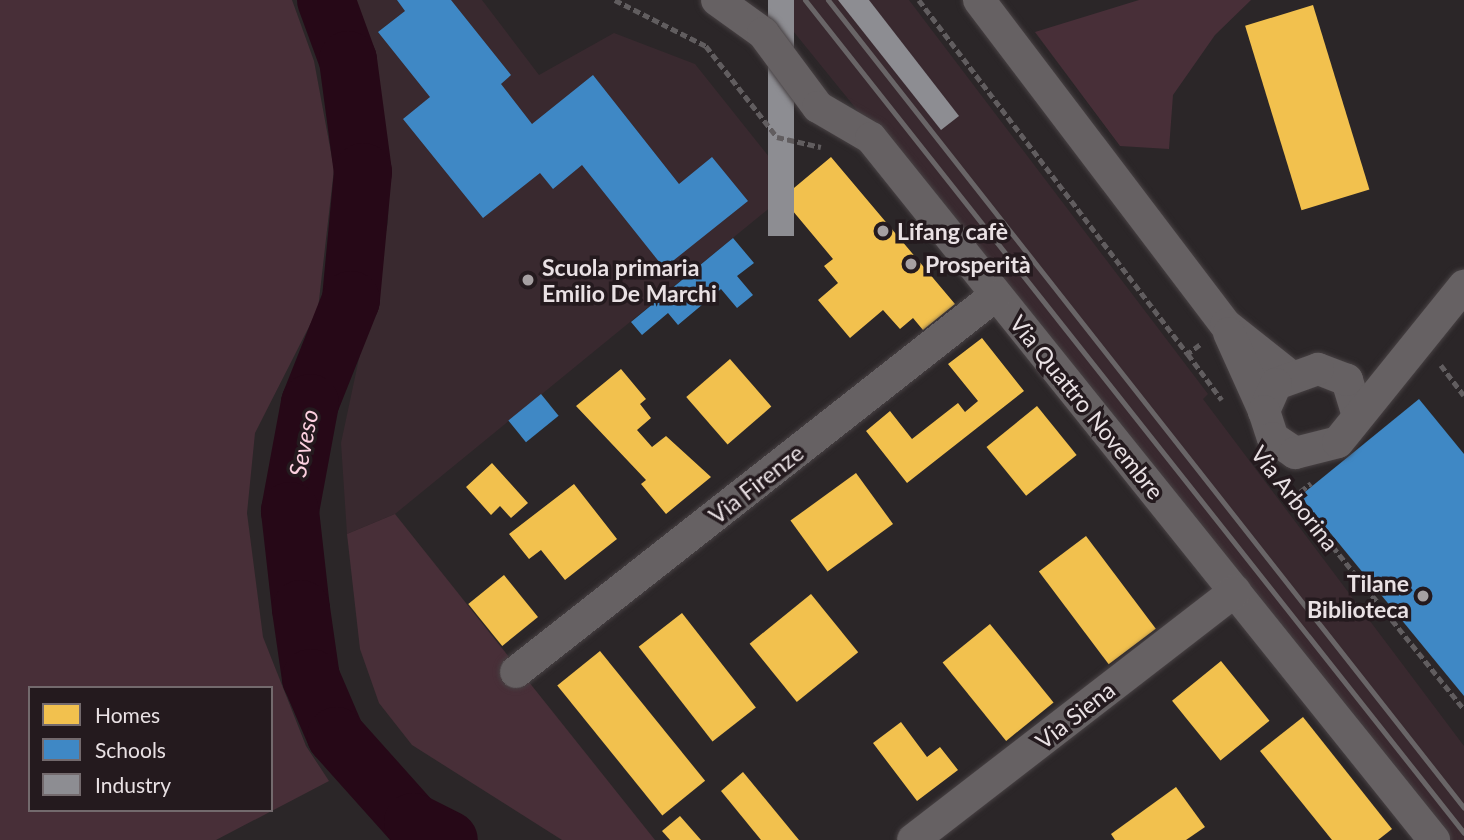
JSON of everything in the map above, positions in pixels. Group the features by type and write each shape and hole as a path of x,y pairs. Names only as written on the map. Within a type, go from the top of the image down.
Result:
{"street":[{"name":"Via Quattro Novembre","path":"717,0 763,33 818,107 871,138 1434,840"},
{"name":"Via Arborina","path":"979,0 1226,325 1264,411"},
{"path":"1404,354 1343,375 1318,369 1289,375 1276,384 1264,411 1273,438 1295,453 1326,449 1358,416 1404,354 1464,286"},
{"name":"Via Firenze","path":"516,672 996,295"},
{"name":"Via Arborina","path":"1226,325 1289,375"},
{"path":"1343,375 1358,416"},
{"name":"Via Siena","path":"914,840 1235,590"}],"path":[{"path":"615,0 706,46 777,138 790,145 837,148"},
{"path":"919,0 1228,409"},
{"path":"1188,354 1226,325"},
{"path":"1437,361 1464,395"},
{"name":"Via Arborina","path":"1276,476 1464,709"}],"shaded area":[{"path":"0,0 292,0 314,61 334,169 318,309 255,433 247,513 263,637 306,746 329,781 273,810 273,686 28,686 28,812 270,812 216,840 0,840"},
{"name":"Scuola primaria Emilio De Marchi","path":"351,0 482,0 539,75 614,33 695,64 794,188 395,514 347,534 341,443 388,222 389,156"},
{"path":"768,0 909,0 1208,394 1203,399 1464,746 1464,840 1448,840"},
{"path":"1139,0 1251,0 1215,35 1173,95 1169,149 1120,146 1035,32"},
{"path":"395,514 655,840 562,840 412,745 379,703 360,649 347,534"}],"building: Homes":[{"path":"1313,5 1369,190 1302,210 1245,26"},
{"path":"831,157 955,304 923,330 913,318 900,329 883,310 850,338 818,300 838,283 824,266 833,259 782,198"},
{"path":"982,338 1024,391 907,483 866,431 890,411 912,439 958,403 965,412 978,401 948,364"},
{"path":"730,359 771,407 728,445 686,397"},
{"path":"621,369 646,399 640,404 651,418 637,430 652,447 666,436 711,477 666,514 641,484 646,480 576,406"},
{"path":"1037,406 1077,455 1026,496 986,447"},
{"path":"492,463 528,503 511,518 500,506 491,515 466,487"},
{"path":"856,473 893,524 828,572 790,521"},
{"path":"574,484 617,539 565,580 541,550 529,559 509,534"},
{"path":"1086,536 1156,629 1109,664 1039,572"},
{"path":"504,575 538,617 502,646 468,604"},
{"path":"811,594 858,652 797,702 750,644"},
{"path":"682,613 756,708 713,741 639,647"},
{"path":"990,624 1054,702 1006,741 943,662"},
{"path":"600,651 705,781 662,815 557,686"},
{"path":"1221,661 1269,721 1220,760 1172,701"},
{"path":"1303,717 1392,829 1378,840 1332,840 1260,751"},
{"path":"901,722 927,757 940,747 958,770 917,801 873,743"},
{"path":"743,772 799,840 761,840 721,791"},
{"path":"1176,787 1205,827 1186,840 1115,840 1111,834"},
{"path":"680,816 701,840 670,840 662,831"}],"building: Schools":[{"path":"397,0 451,0 511,75 501,84 532,124 593,75 679,184 712,157 748,201 664,268 582,165 553,189 540,173 483,218 403,119 430,97 378,32 405,11"},
{"path":"733,238 754,263 737,276 753,295 737,308 721,289 678,325 668,313 642,335 631,322"},
{"path":"541,394 559,416 526,442 508,420"},
{"name":"Tilane Biblioteca","path":"1419,399 1464,454 1464,696 1300,496"}],"building: Industry":[{"path":"768,0 794,0 794,236 768,236"},
{"path":"838,0 869,0 959,116 941,130"}],"waterway":[{"name":"Seveso","path":"326,0 348,60 363,172 351,300 310,403 290,511 311,678 336,736 413,822 449,840"}],"railway":[{"path":"805,0 1464,833"},
{"path":"828,0 1464,808"}],"place":[{"name":"Lifang cafè","path":"883,231"},
{"name":"Prosperità","path":"911,264"},
{"name":"Scuola primaria Emilio De Marchi","path":"528,280"},
{"name":"Tilane Biblioteca","path":"1423,596"}]}
